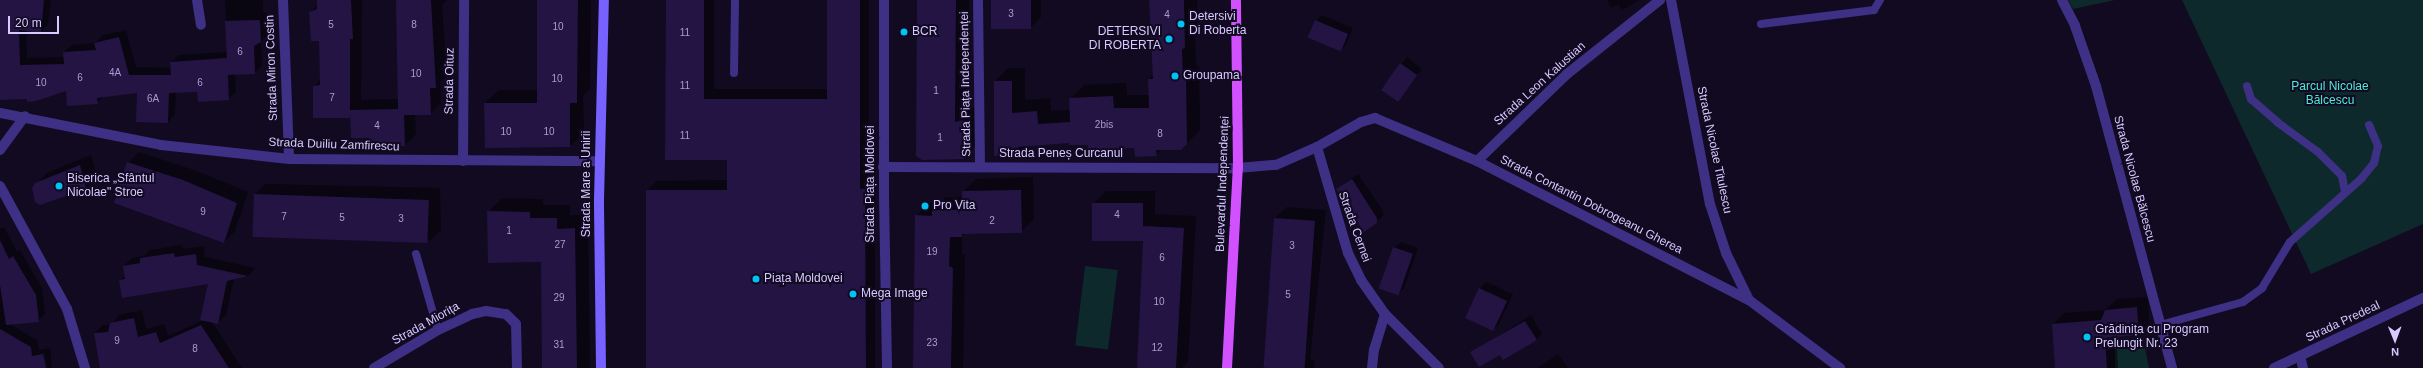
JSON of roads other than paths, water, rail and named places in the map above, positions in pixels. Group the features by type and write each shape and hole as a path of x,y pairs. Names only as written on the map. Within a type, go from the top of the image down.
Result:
{"main road":[{"name":"Strada Mare a Unirii","path":"602,368 600,161 604,0"},
{"name":"Bulevardul Independenței","path":"1227,368 1238,168 1236,0"}],"street":[{"path":"198,0 201,24"},
{"name":"Strada Miron Costin","path":"283,0 289,159"},
{"name":"Strada Oituz","path":"462,161 464,0"},
{"name":"Strada Piața Moldovei","path":"884,0 883,167 888,368"},
{"name":"Strada Piața Independenței","path":"978,0 980,167"},
{"name":"Strada Leon Kalustian","path":"1477,160 1567,74 1660,0"},
{"name":"Strada Nicolae Titulescu","path":"1671,0 1710,204 1726,253 1749,300"},
{"name":"Strada Nicolae Bălcescu","path":"2062,0 2075,26 2096,86 2172,368"},
{"name":"Strada Duiliu Zamfirescu","path":"0,113 25,116 162,146 289,159 600,161"},
{"path":"0,150 25,116"},
{"name":"Strada Contantin Dobrogeanu Gherea","path":"1317,147 1361,122 1375,118 1477,160 1749,300 1840,368"},
{"path":"1238,168 1276,165 1317,147"},
{"name":"Strada Cernei","path":"1317,147 1328,191 1348,253 1361,280 1384,314 1439,368"},
{"name":"Strada Peneș Curcanul","path":"883,167 1238,168"},
{"path":"0,186 67,309 85,368"},
{"name":"Strada Predeal","path":"2274,368 2423,298"},
{"name":"Strada Miorița","path":"374,368 438,330 472,314 486,311 506,314 516,324 517,368"},
{"path":"1372,368 1374,350 1384,314"},
{"path":"2300,356 2303,368"}],"lane":[{"path":"734,72 735,0"},
{"path":"1761,24 1874,10 1880,0"},
{"path":"2247,86 2251,98 2277,122 2318,152 2342,176 2345,192"},
{"path":"2160,325 2243,302 2262,288 2290,242 2345,192 2374,163 2378,146 2368,125"},
{"path":"416,254 438,330"}],"place":[{"name":"Detersivi Di Roberta","path":"1181,24"},
{"name":"BCR","path":"904,32"},
{"name":"DETERSIVI DI ROBERTA","path":"1169,39"},
{"name":"Groupama","path":"1175,76"},
{"name":"Biserica „Sfântul Nicolae\" Stroe","path":"59,186"},
{"name":"Pro Vita","path":"925,206"},
{"name":"Piața Moldovei","path":"756,279"},
{"name":"Mega Image","path":"853,294"},
{"name":"Grădinița cu Program Prelungit Nr. 23","path":"2087,337"}],"park label":[{"name":"Parcul Nicolae Bălcescu","path":"2330,94"}]}
